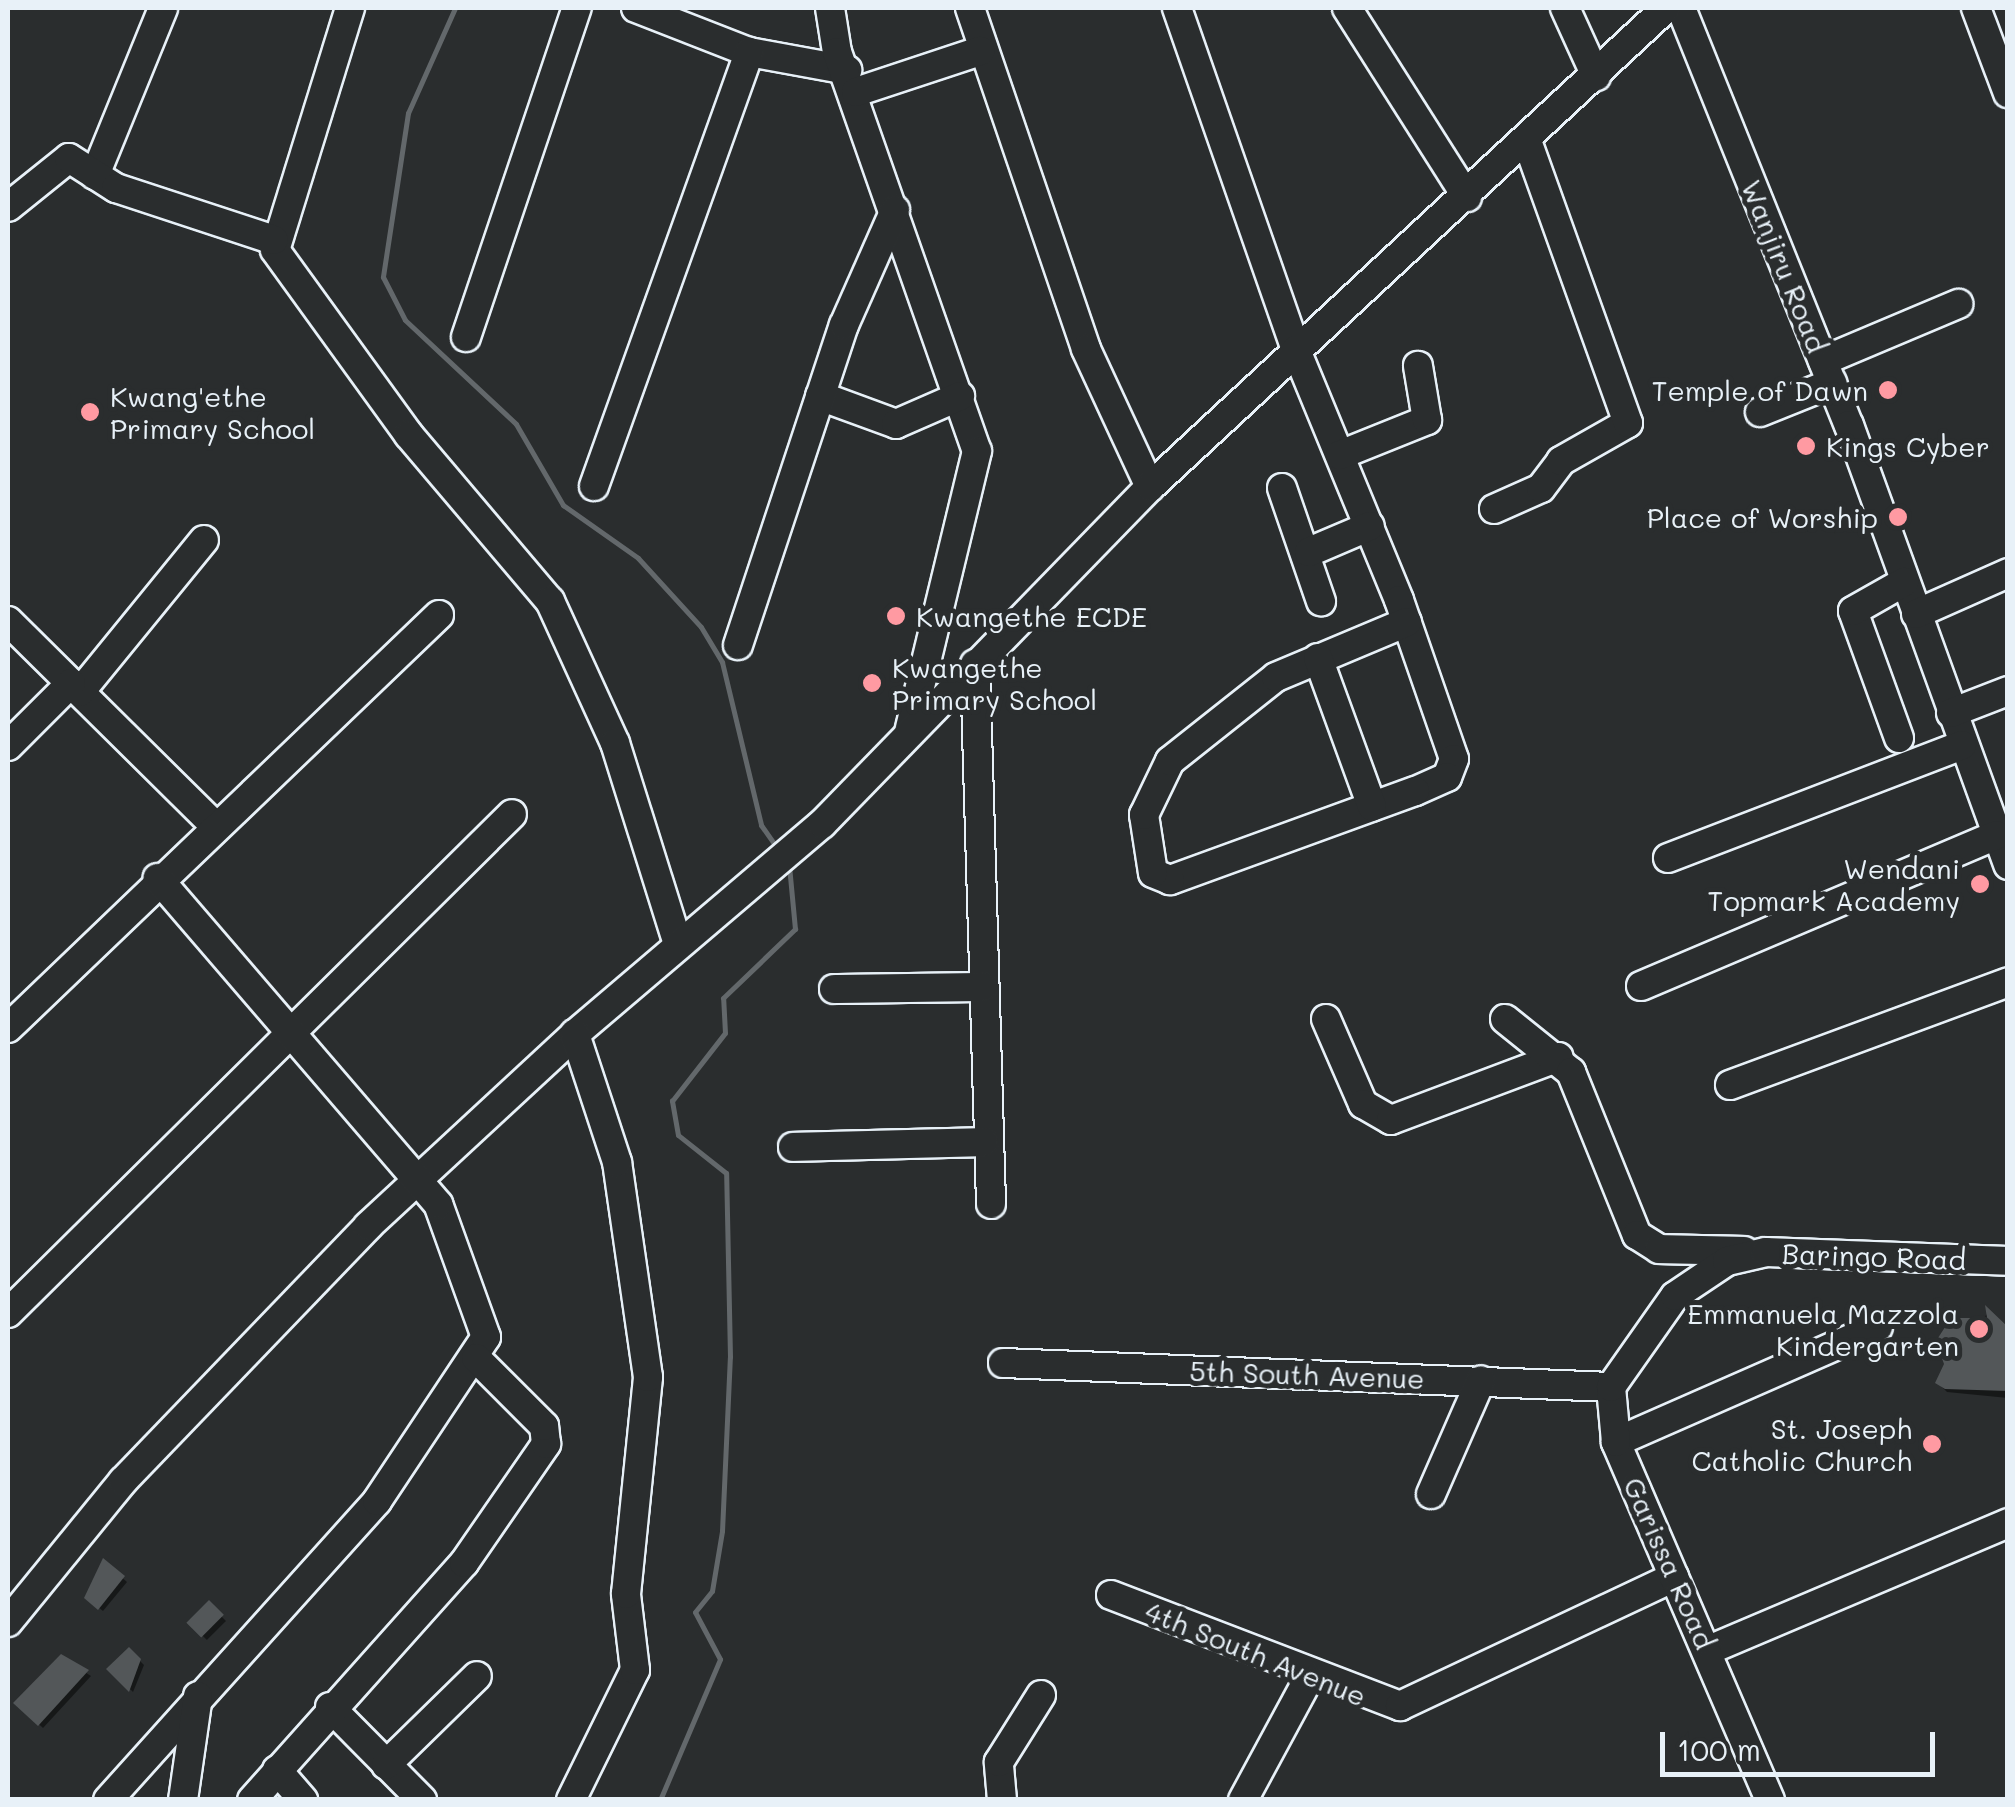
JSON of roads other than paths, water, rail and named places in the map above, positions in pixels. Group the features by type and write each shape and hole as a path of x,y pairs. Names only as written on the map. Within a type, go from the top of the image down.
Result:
{"street":[{"path":"95,175 163,8"},
{"path":"350,8 274,240 288,279 550,601 615,742 678,944"},
{"path":"466,337 577,8"},
{"path":"636,8 749,52 852,81 980,52"},
{"path":"830,8 894,210 960,396 977,474 914,682 910,730"},
{"path":"970,8 980,52 1125,450 1150,487"},
{"path":"1177,8 1296,350 1407,622 1453,769 1372,806 1170,880 1144,862 1144,815 1170,761 1276,677 1407,622"},
{"path":"1347,8 1467,197"},
{"path":"1565,8 1596,76"},
{"path":"8,1622 183,1416 418,1178 575,1034 822,824 1150,487 1467,197 1666,8"},
{"name":"Wanjiru Road","path":"1681,8 1827,372 2008,865"},
{"path":"1976,8 2008,93"},
{"path":"594,486 749,52"},
{"path":"1494,509 1540,488 1561,460 1628,423 1527,140"},
{"path":"8,207 55,162 68,158 95,175 274,240"},
{"path":"738,646 820,396 894,210"},
{"path":"1760,412 1827,372 1958,304"},
{"path":"1340,455 1427,420 1418,366"},
{"path":"820,396 896,424 960,396"},
{"path":"1282,488 1309,552 1321,601"},
{"path":"1309,552 1370,526"},
{"path":"8,746 75,688 204,540"},
{"path":"1916,614 2008,572"},
{"path":"1899,738 1853,611 1904,582"},
{"path":"8,1028 212,824 440,615"},
{"path":"8,621 212,824"},
{"path":"1318,658 1372,806"},
{"path":"975,664 984,1142 991,1204"},
{"path":"1951,713 2008,691"},
{"path":"1668,858 1962,746"},
{"path":"8,1313 512,814"},
{"path":"1641,986 1996,835"},
{"path":"108,1800 377,1501 476,1358 483,1312 452,1230 418,1178 296,1030 158,878"},
{"path":"1730,1085 2008,982"},
{"path":"834,989 984,986"},
{"path":"1326,1019 1363,1104 1392,1120 1559,1057"},
{"path":"1505,1020 1559,1057 1622,1208 1648,1245 1766,1252"},
{"path":"571,1800 634,1670 626,1594 648,1377 617,1162 575,1034"},
{"path":"794,1147 984,1142"},
{"name":"Baringo Road","path":"1611,1387 1697,1277 1766,1252 2008,1261"},
{"path":"1616,1442 1878,1327"},
{"path":"252,1800 330,1707 464,1563 546,1444 544,1426 476,1358"},
{"name":"5th South Avenue","path":"1003,1362 1611,1387"},
{"path":"1431,1494 1481,1380"},
{"name":"Garissa Road","path":"1611,1387 1616,1442 1709,1650 1770,1800"},
{"path":"1709,1650 2008,1524"},
{"name":"4th South Avenue","path":"1111,1594 1309,1678 1415,1704 1674,1577"},
{"path":"386,1764 477,1676"},
{"path":"1243,1800 1309,1678"},
{"path":"184,1800 198,1696"},
{"path":"1002,1800 999,1762 1041,1696"},
{"path":"330,1707 422,1800"},
{"path":"277,1770 303,1800"}],"waterway":[{"path":"455,8 408,113 383,277 405,320 516,424 563,505 638,558 701,627 722,662 761,825 777,848"},
{"path":"660,1800 720,1659 695,1612 712,1591 722,1531 730,1357 726,1173 678,1135 672,1101 725,1033 723,998 795,929 789,865"}],"place":[{"name":"Temple of Dawn","path":"1888,390"},
{"name":"Kwang'ethe Primary School","path":"90,412"},
{"name":"Kings Cyber","path":"1806,446"},
{"name":"Place of Worship","path":"1898,517"},
{"name":"Kwangethe ECDE","path":"896,616"},
{"name":"Kwangethe Primary School","path":"872,683"},
{"name":"Wendani Topmark Academy","path":"1980,884"},
{"name":"Emmanuela Mazzola Kindergarten","path":"1979,1329"},
{"name":"St. Joseph Catholic Church","path":"1932,1444"}]}
